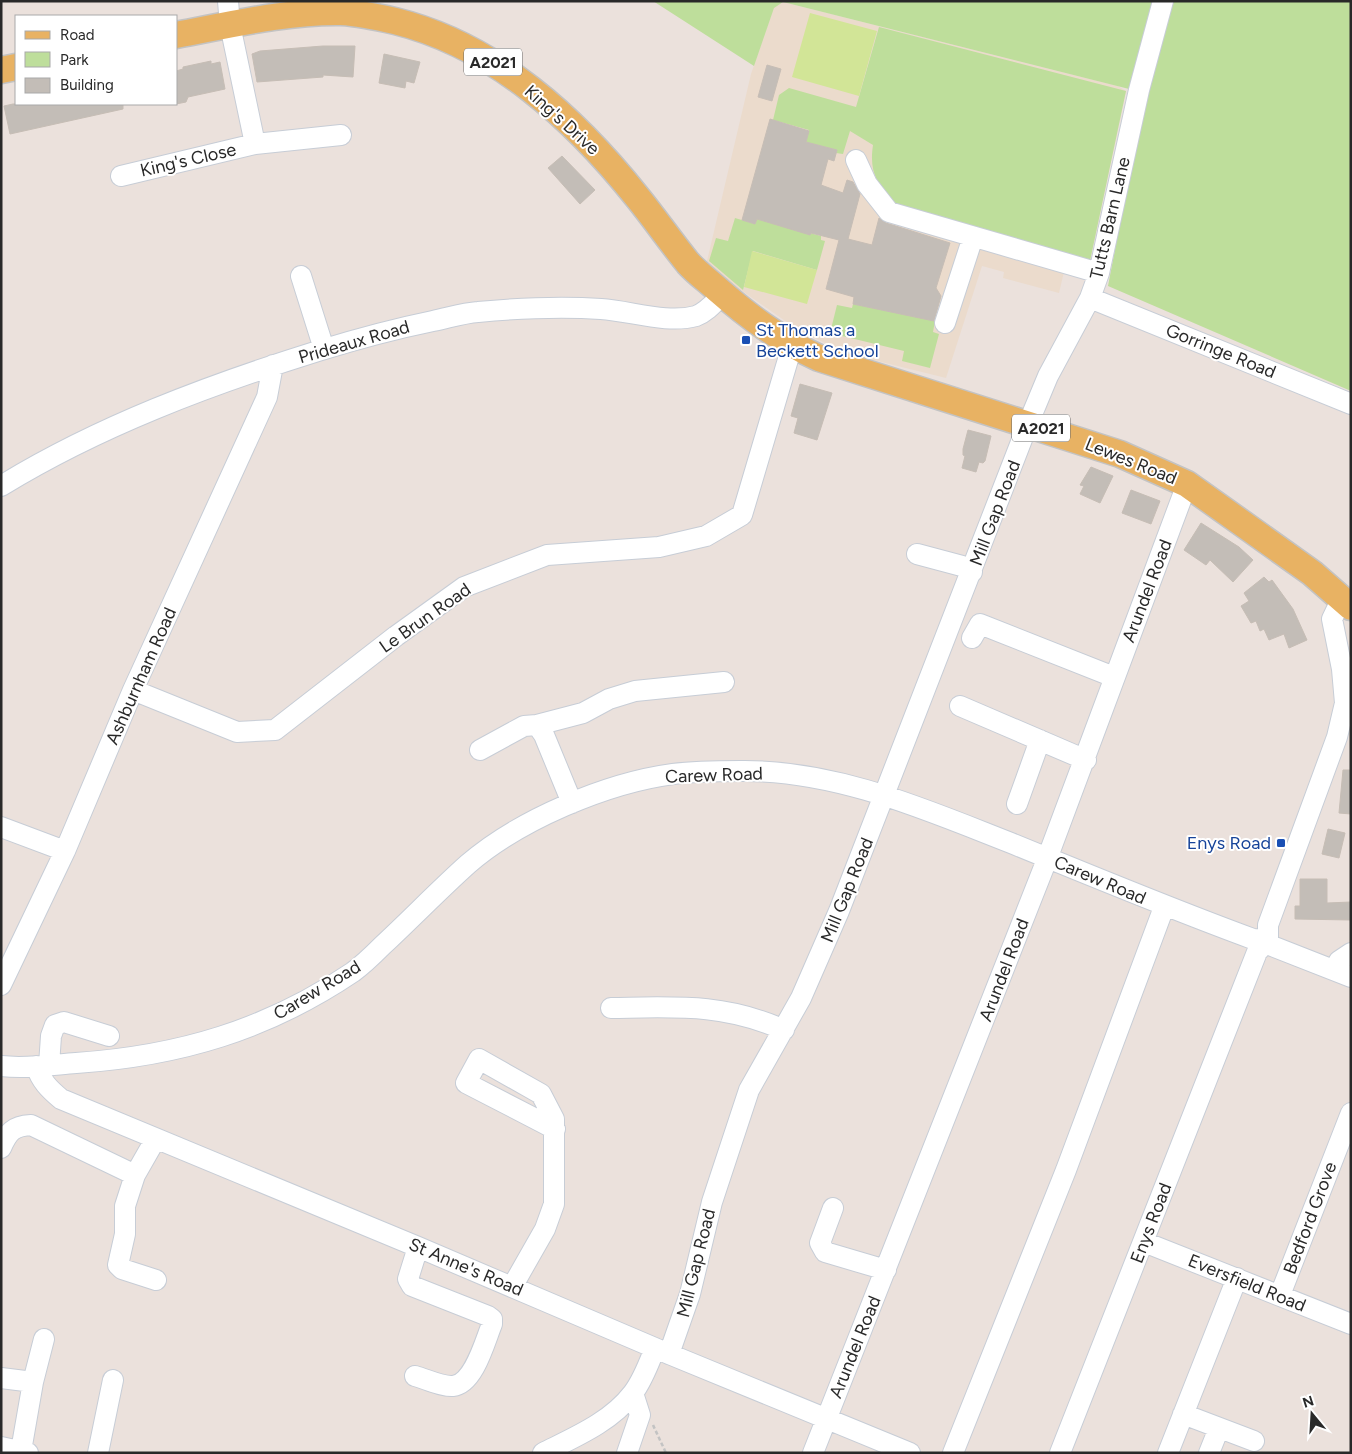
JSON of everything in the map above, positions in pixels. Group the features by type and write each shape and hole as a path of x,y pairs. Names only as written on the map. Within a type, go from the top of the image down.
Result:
{"main road":[{"name":"King's Drive","path":"178,34 229,13 343,12 376,17 426,29 467,47 504,68 585,136 638,198 689,264 723,294"},
{"path":"1,70 15,67"},
{"name":"Lewes Road","path":"723,294 753,320 792,346 819,358 1120,454 1187,484 1312,573 1346,602"}],"street":[{"name":"Tutts Barn Lane","path":"1028,424 1048,376 1090,298 1099,273 1139,90 1162,1"},
{"name":"King's Close","path":"229,13 255,144"},
{"name":"King's Close","path":"121,176 255,144 341,135"},
{"path":"856,160 867,184 889,212 1099,273"},
{"path":"945,323 973,237"},
{"path":"302,276 324,349"},
{"name":"Prideaux Road","path":"1,486 42,460 160,407 273,365 371,334 475,312 538,306 602,309 672,318 691,316 707,310 723,294"},
{"name":"Gorringe Road","path":"1090,298 1351,404"},
{"name":"Le Brun Road","path":"133,690 237,732 275,730 396,636 464,587 547,555 659,547 706,536 742,515 792,346"},
{"name":"Ashburnham Road","path":"1,985 65,851 133,690 268,397 273,365"},
{"name":"Mill Gap Road","path":"633,1393 662,1351 690,1294 712,1202 749,1090 801,998 824,946 886,794 889,781 972,572 1028,424"},
{"name":"Arundel Road","path":"813,1453 1086,760 1114,678 1187,484"},
{"path":"917,554 962,566 972,572"},
{"name":"Enys Road","path":"1060,1453 1256,952 1268,940 1268,925 1338,737 1345,703 1342,669 1332,619 1346,602"},
{"path":"972,638 980,624 1114,678"},
{"path":"480,750 524,726 537,725 583,713 609,699 635,691 724,682"},
{"path":"960,706 1086,760"},
{"path":"537,725 544,735 572,803"},
{"path":"1017,804 1040,740"},
{"name":"Carew Road","path":"1,1066 42,1066 149,1055 198,1045 245,1030 286,1013 356,970 469,863 506,835 572,803 614,786 673,774 744,771 812,777 886,794 1164,907 1253,939 1268,940 1272,946 1342,973"},
{"path":"1,827 65,851"},
{"path":"953,1453 1066,1170 1164,907"},
{"path":"1342,973 1339,961 1351,953"},
{"path":"611,1008 714,1008 757,1018 784,1030"},
{"path":"42,1066 55,1025 64,1022 109,1036"},
{"name":"St Anne's Road","path":"42,1066 44,1083 61,1099 155,1140 418,1247 662,1351 910,1453"},
{"name":"Bedford Grove","path":"1280,1295 1351,1113"},
{"path":"512,1287 545,1229 554,1204 554,1124"},
{"path":"1,1148 9,1131 19,1126 31,1125 135,1176"},
{"path":"155,1140 135,1176 125,1206 124,1234 118,1265 122,1269 156,1280"},
{"path":"833,1208 820,1243 824,1252 886,1270"},
{"name":"Eversfield Road","path":"1144,1242 1351,1324"},
{"path":"415,1376 449,1386 455,1386 464,1381 472,1373 492,1324 492,1319 488,1316 412,1286 408,1278 418,1247"},
{"path":"1168,1453 1237,1278"},
{"path":"17,1450 44,1338"},
{"path":"1,1378 33,1382"},
{"path":"98,1453 113,1380"},
{"path":"543,1453 599,1423 633,1393 640,1415 627,1453"},
{"path":"1183,1414 1254,1441"},
{"path":"1210,1453 1219,1428"}],"shaded area":[{"path":"783,2 1118,86 1126,91 1090,261 1068,255 1059,293 1003,278 1004,272 982,266 946,378 849,354 801,332 728,281 707,261 751,74 774,7"}],"green space":[{"path":"653,1 1351,1 1351,391 1108,286 1145,93 783,2 774,8 754,66"},
{"path":"810,13 877,31 859,96 792,77"},
{"path":"879,27 1126,91 1090,261 891,204 875,176 872,162 873,145 850,131 843,154 836,153 837,150 806,142 809,130 773,120 779,95 789,88 856,107"},
{"path":"735,218 755,224 757,219 821,236 821,240 825,241 817,270 753,251 743,290 709,261 716,238 728,241"},
{"path":"752,251 817,270 807,304 744,287"},
{"path":"853,304 935,321 933,332 939,334 930,368 902,361 904,351 830,333 837,305 852,308"}],"building":[{"path":"323,46 355,46 353,77 323,75 323,77 257,82 252,54 260,51"},
{"path":"384,54 420,62 414,83 406,81 405,88 379,83"},
{"path":"211,61 211,64 220,62 225,89 188,97 186,102 178,104 178,70 183,69 183,67"},
{"path":"767,65 781,69 772,101 758,97"},
{"path":"13,104 123,105 123,109 10,134 4,106"},
{"path":"770,119 809,131 806,142 837,150 834,161 828,159 821,185 843,193 847,180 853,182 860,194 848,239 872,245 879,218 886,223 950,243 936,288 941,296 934,321 853,304 854,297 826,289 839,240 811,233 810,235 757,219 755,224 742,220"},
{"path":"562,156 595,190 580,204 548,168"},
{"path":"800,384 832,393 817,440 794,433 798,418 791,416"},
{"path":"968,430 991,436 985,461 983,463 979,462 976,472 962,468 965,456 963,455 963,449"},
{"path":"1091,467 1113,476 1100,503 1080,494 1084,486 1080,485"},
{"path":"1131,490 1160,501 1151,524 1122,513"},
{"path":"1201,523 1239,547 1253,560 1233,582 1210,560 1206,565 1184,550"},
{"path":"1264,577 1269,582 1272,580 1293,609 1307,640 1289,648 1284,634 1269,640 1264,629 1260,631 1256,621 1251,623 1241,606 1249,601 1244,593"},
{"path":"1343,770 1351,770 1351,814 1339,813"},
{"path":"1328,829 1345,833 1339,858 1322,854"},
{"path":"1300,879 1327,879 1327,903 1351,902 1351,920 1295,919 1295,906 1300,906"}],"place":[{"name":"St Thomas a Beckett School","path":"746,340"},
{"name":"Enys Road","path":"1281,843"}]}
